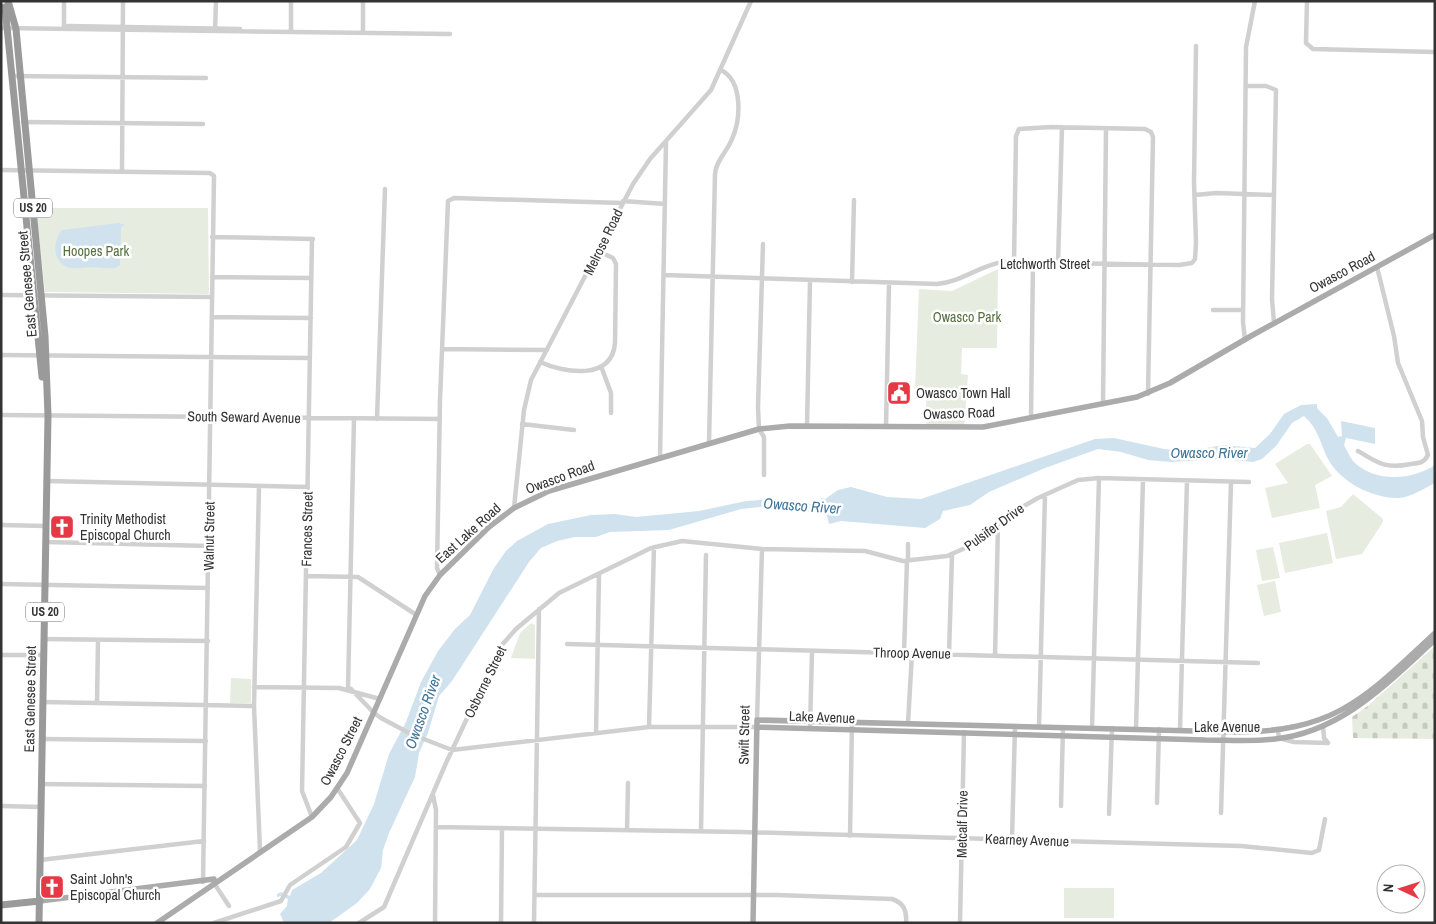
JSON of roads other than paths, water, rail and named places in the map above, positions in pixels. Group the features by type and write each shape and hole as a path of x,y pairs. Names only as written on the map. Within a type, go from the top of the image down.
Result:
{"highway":[{"name":"East Genesee Street","path":"7,1 4,29 12,76 32,296 42,355 48,416 39,923"},
{"name":"East Genesee Street","path":"7,1 16,29 41,295 42,355"},
{"path":"2,905 40,900"}],"main road":[{"name":"Owasco Road","path":"514,508 554,489 759,429 807,426 976,427 1031,418 1148,394 1435,235"},
{"name":"East Lake Road","path":"440,575 478,536 514,508"},
{"name":"Owasco Street","path":"157,923 205,885 214,882 312,817 337,788 356,754 415,614 424,596 440,575"},
{"name":"Lake Avenue","path":"757,720 1159,730 1278,731 1321,720 1354,704 1435,633"},
{"name":"Lake Avenue","path":"757,727 1223,740 1279,738 1323,726 1365,702 1435,640"},
{"name":"Swift Street","path":"752,923 757,720"},
{"path":"40,900 205,885 228,873"}],"street":[{"path":"64,1 64,28"},
{"path":"1,170 122,172 123,1"},
{"path":"215,29 216,1"},
{"path":"291,32 292,1"},
{"path":"363,1 363,33"},
{"name":"Melrose Road","path":"514,508 522,424 529,386 540,362 623,202 643,168 705,99 721,70 751,1"},
{"path":"1245,340 1243,310 1246,47 1255,1"},
{"path":"1307,1 1306,43 1313,49 1435,52"},
{"path":"4,29 64,28 68,26 450,34"},
{"path":"1196,46 1195,196 1274,195"},
{"path":"709,443 715,171 732,141 737,121 738,103 730,75 721,70"},
{"path":"12,76 206,78"},
{"path":"1246,86 1271,86 1276,90 1272,317 1274,324"},
{"path":"16,122 203,124"},
{"path":"1014,262 1017,132 1024,127 1062,127 1147,130 1152,134 1148,394"},
{"path":"1058,263 1062,127"},
{"path":"1103,404 1106,129"},
{"path":"660,458 666,142"},
{"name":"Walnut Street","path":"122,172 210,173 214,176 204,841 205,885"},
{"path":"377,419 385,189"},
{"name":"Letchworth Street","path":"664,275 852,282 945,283 959,280 991,265 1014,262 1190,264 1194,262 1195,196"},
{"path":"440,575 437,568 447,204 454,198 666,204"},
{"path":"852,282 854,200"},
{"name":"Frances Street","path":"212,238 313,239 302,791 312,817"},
{"path":"763,244 759,429 764,437 764,475"},
{"path":"540,362 575,372 601,366 609,361 614,348 616,268 614,259 598,251"},
{"path":"1031,418 1033,262"},
{"path":"1358,451 1380,465 1398,467 1422,462 1428,455 1423,437 1422,421 1398,363 1394,336 1377,267"},
{"path":"212,278 311,278"},
{"path":"807,426 810,280"},
{"path":"886,427 889,282"},
{"path":"1,295 212,297"},
{"path":"1213,310 1243,310"},
{"path":"212,317 310,318"},
{"path":"442,349 547,350"},
{"path":"1,355 310,358"},
{"path":"601,366 611,392 611,413"},
{"name":"South Seward Avenue","path":"1,415 440,420"},
{"path":"350,689 354,419"},
{"path":"522,424 574,430"},
{"path":"1092,728 1099,478"},
{"name":"Pulsifer Drive","path":"706,543 762,549 865,551 892,560 907,561 952,555 972,545 1024,505 1078,480 1099,478 1249,482"},
{"path":"1136,729 1143,480"},
{"path":"47,481 308,487"},
{"path":"1180,729 1187,481"},
{"path":"1221,813 1230,482"},
{"path":"258,487 254,706 260,851"},
{"path":"1039,726 1045,494"},
{"path":"995,656 998,524"},
{"path":"1,525 46,526"},
{"name":"Osborne Street","path":"359,923 384,907 452,750 501,646 508,636 559,593 654,547 682,541 706,543"},
{"path":"46,542 209,546"},
{"path":"904,653 908,544"},
{"path":"648,728 654,547"},
{"name":"Swift Street","path":"757,720 762,549"},
{"path":"701,831 706,554"},
{"path":"950,654 952,555"},
{"path":"596,733 598,574"},
{"path":"306,576 358,577 415,614"},
{"path":"1,584 208,588"},
{"path":"534,923 539,609"},
{"path":"44,639 208,641"},
{"path":"97,703 98,640"},
{"name":"Throop Avenue","path":"566,644 1258,663"},
{"path":"810,729 812,651"},
{"path":"908,723 912,653"},
{"path":"1,655 44,655"},
{"path":"254,687 350,689 380,699"},
{"name":"Lake Avenue","path":"350,689 374,713 394,725 434,744 452,750 648,728 702,726 757,727"},
{"path":"43,702 254,706"},
{"path":"850,836 852,722"},
{"name":"Metcalf Drive","path":"960,923 963,724"},
{"path":"1012,840 1015,726"},
{"name":"Lake Avenue","path":"1278,731 1279,738 1294,742 1328,743 1324,738 1323,726"},
{"path":"1061,806 1063,727"},
{"path":"1109,814 1112,728"},
{"path":"1156,803 1159,730"},
{"path":"42,739 206,741"},
{"path":"626,830 628,783"},
{"path":"41,784 205,786"},
{"path":"214,923 283,899 290,886 346,847 357,830 359,822 337,788"},
{"path":"433,794 436,810 435,923"},
{"path":"1,806 41,807"},
{"name":"Kearney Avenue","path":"436,828 701,831 1241,846 1312,853 1319,850 1325,819"},
{"path":"501,923 502,828"},
{"path":"40,860 204,841"},
{"path":"214,882 229,906"},
{"path":"535,895 892,899 905,908 906,923"}],"water":[{"path":"119,223 125,225 121,227 120,265 115,268 71,268 60,262 55,246 62,230"},
{"name":"Owasco River","path":"1317,404 1317,408 1327,418 1338,437 1342,436 1341,421 1375,428 1375,444 1346,438 1344,445 1350,456 1363,469 1383,476 1394,477 1416,474 1435,465 1435,483 1413,494 1399,498 1379,496 1359,488 1349,482 1333,467 1316,431 1304,416 1292,423 1276,446 1262,459 1253,462 1222,459 1171,462 1148,460 1121,452 1098,449 1045,468 989,492 970,505 943,511 940,519 925,528 841,521 829,524 826,512 798,512 769,506 741,509 669,530 610,532 596,537 575,537 557,541 541,548 529,562 452,681 439,696 428,733 419,753 415,777 389,833 383,850 381,868 370,889 357,903 329,923 284,923 280,914 287,906 288,899 281,896 277,897 277,894 281,892 290,896 292,890 321,873 357,840 374,804 389,754 406,722 421,682 438,651 455,629 470,615 494,568 506,551 517,541 548,524 591,515 615,514 636,517 699,511 746,501 775,499 820,505 821,498 825,499 838,490 851,487 887,497 921,499 1095,439 1114,438 1164,449 1189,451 1223,445 1255,448 1270,434 1284,414 1301,405"}],"place":[{"name":"Owasco Town Hall","path":"899,393"},
{"name":"Trinity Methodist Episcopal Church","path":"62,527"},
{"name":"Saint John's Episcopal Church","path":"52,887"}],"park label":[{"name":"Hoopes Park","path":"96,251"},
{"name":"Owasco Park","path":"967,317"}]}
